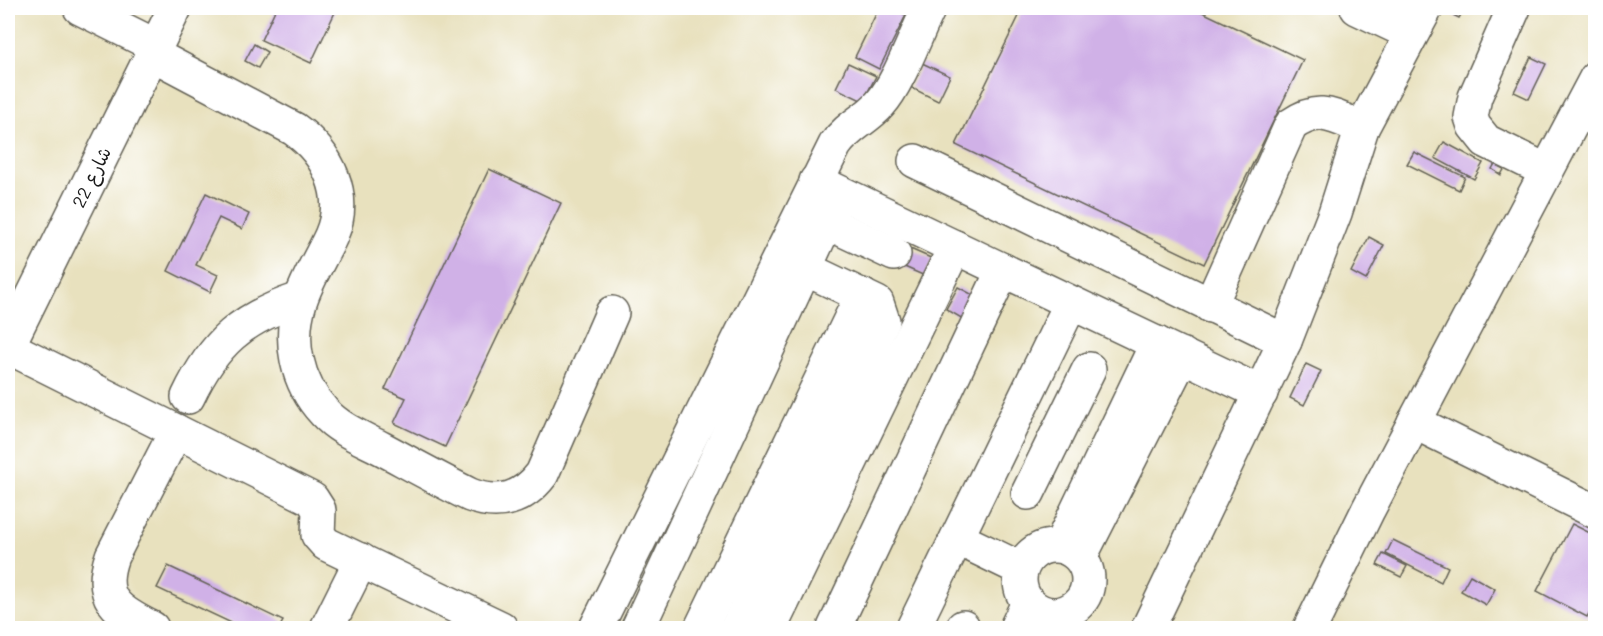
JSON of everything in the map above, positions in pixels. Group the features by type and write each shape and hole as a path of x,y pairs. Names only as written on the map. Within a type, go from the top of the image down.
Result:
{"street":[{"path":"80,8 294,129 309,139 329,166 337,200 336,216 332,233 300,300 294,339 296,359 311,397 324,413 340,426 460,490 490,501 510,499 523,494 542,474 612,314"},
{"name":"شارع 22","path":"8,347 175,8"},
{"path":"638,628 804,267 827,199 843,133 874,110 887,96 929,8"},
{"path":"1148,628 1285,341 1335,213 1362,128 1418,20 1357,8"},
{"path":"1514,8 1475,98 1471,117 1473,126 1486,141 1545,170"},
{"path":"1310,628 1545,170 1596,78"},
{"path":"1210,306 1291,125 1302,117 1327,113 1362,128"},
{"path":"915,161 1285,341"},
{"path":"827,199 955,248 1261,393"},
{"path":"827,199 894,254"},
{"path":"596,628 827,199"},
{"path":"770,628 955,248"},
{"path":"737,628 883,321 882,311 877,303 804,267"},
{"path":"834,628 1003,270"},
{"path":"701,628 862,295"},
{"path":"188,397 201,369 220,344 243,324 271,309 300,300"},
{"path":"913,628 1071,303"},
{"path":"8,347 312,499 319,510 316,528 321,540 501,628"},
{"path":"1070,552 1170,349"},
{"path":"1028,493 1089,369"},
{"path":"1414,422 1596,512"},
{"path":"1061,426 1119,452"},
{"path":"152,628 115,606 107,590 106,573 112,556 176,431"},
{"path":"957,538 1021,569"},
{"path":"1037,550 1070,552 1086,568 1089,580 1087,592 1071,610 1056,621 1048,614 1022,616 1021,569 1037,550"},
{"path":"327,628 361,561"}],"building":[{"path":"276,8 337,8 311,63 261,40"},
{"path":"879,8 890,8 906,15 879,69 855,57"},
{"path":"1023,8 1194,8 1303,60 1204,264 956,145"},
{"path":"1439,8 1465,8 1459,18"},
{"path":"254,44 267,52 258,68 245,61"},
{"path":"1531,57 1546,64 1529,99 1514,92"},
{"path":"848,63 876,76 863,101 836,88"},
{"path":"922,63 950,76 938,101 910,87"},
{"path":"1444,142 1483,163 1474,179 1435,158"},
{"path":"1414,152 1465,177 1459,190 1407,164"},
{"path":"1500,155 1509,160 1501,175 1492,169"},
{"path":"489,169 561,203 445,447 394,423 406,398 385,389"},
{"path":"206,193 249,214 242,229 219,218 196,265 218,275 210,292 168,271"},
{"path":"1369,237 1384,245 1366,280 1351,272"},
{"path":"908,248 933,259 925,276 900,265"},
{"path":"958,287 975,296 963,319 946,309"},
{"path":"1306,364 1321,371 1304,405 1290,398"},
{"path":"1572,524 1596,536 1596,600 1587,617 1537,591"},
{"path":"1393,540 1448,567 1441,582 1386,554"},
{"path":"1383,554 1407,566 1401,577 1377,565"},
{"path":"168,566 283,621 279,628 242,628 157,588"},
{"path":"1470,575 1495,589 1486,605 1461,591"},
{"path":"8,614 14,628 8,628"}]}
